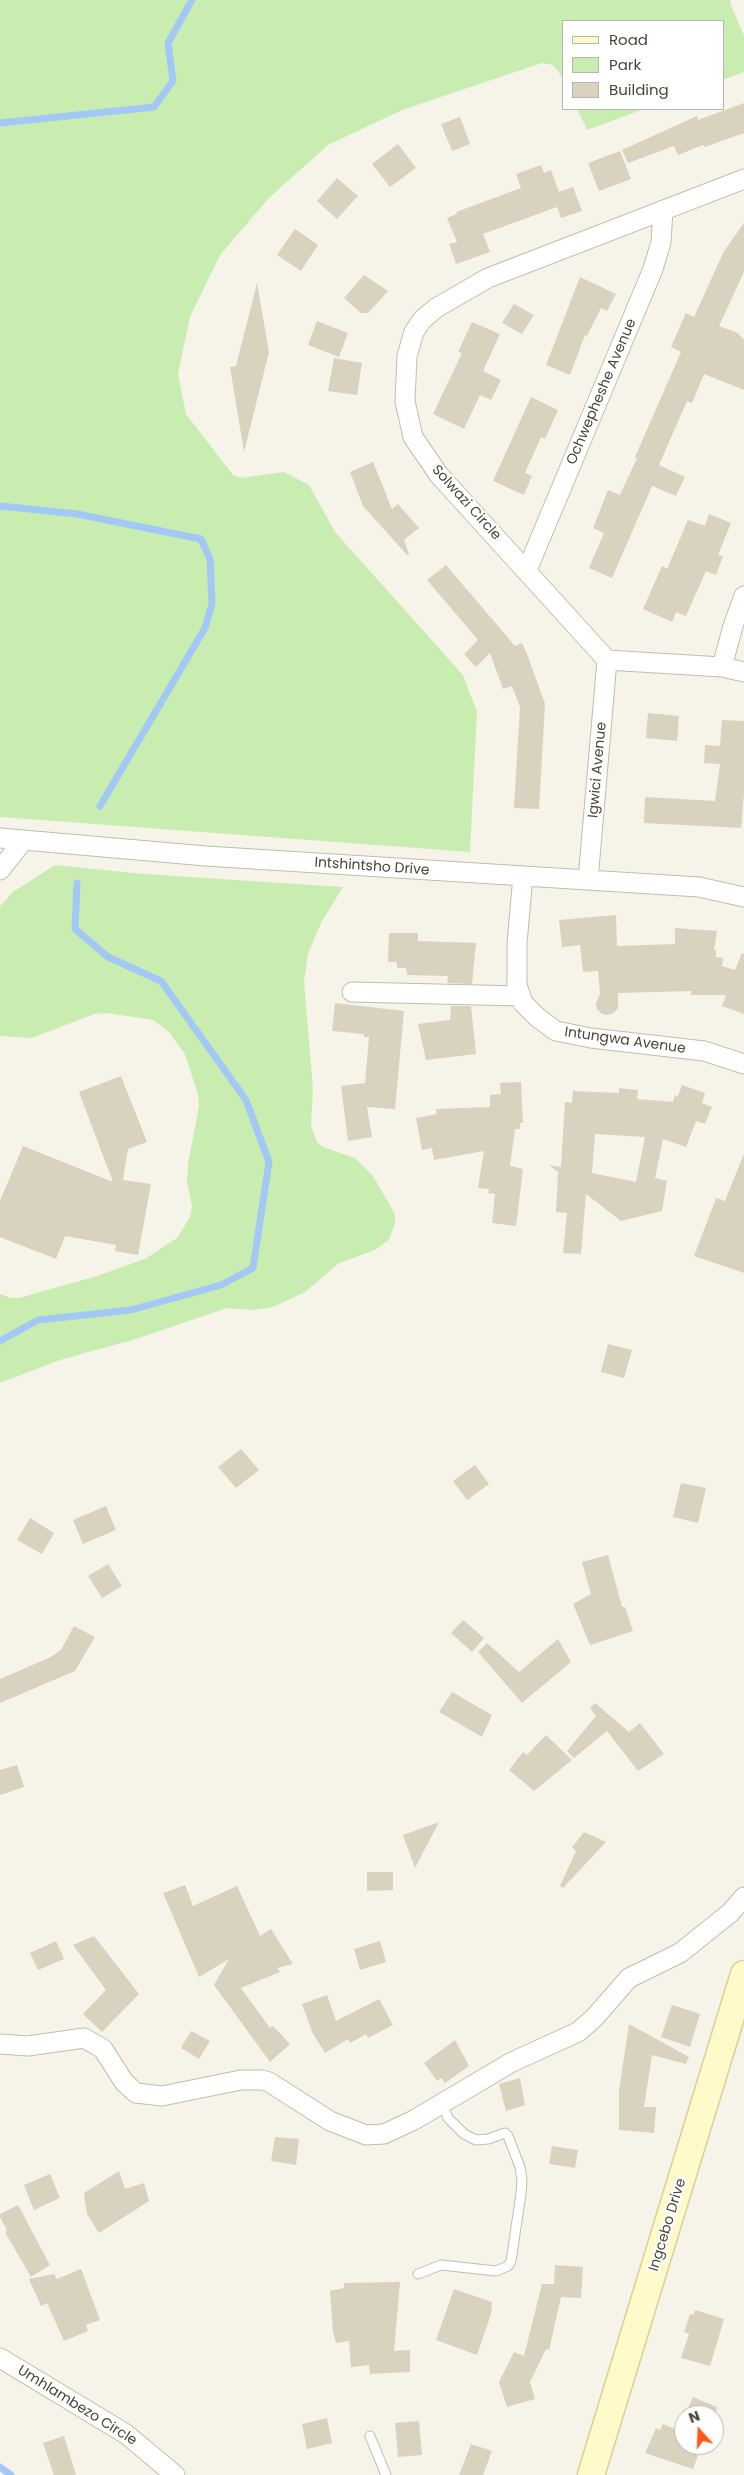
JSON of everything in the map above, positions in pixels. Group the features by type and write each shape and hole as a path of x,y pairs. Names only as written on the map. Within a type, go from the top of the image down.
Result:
{"main road":[{"name":"Ingcebo Drive","path":"590,2475 744,1974"}],"street":[{"name":"Solwazi Circle","path":"607,660 527,570 438,475 413,436 408,421 405,392 408,356 414,332 422,320 436,308 488,278 744,179"},
{"name":"Ochwepheshe Avenue","path":"527,570 653,270 661,242 663,210"},
{"path":"722,667 733,626 744,596"},
{"path":"607,660 722,667 744,672"},
{"name":"Igwici Avenue","path":"588,880 607,660"},
{"name":"Intshintsho Drive","path":"0,838 206,856 699,887 744,897"},
{"path":"0,870 23,841"},
{"name":"Intungwa Avenue","path":"523,876 516,943 517,985 523,1003 538,1018 556,1031 591,1038 704,1051 744,1064"},
{"path":"352,992 521,996"},
{"path":"0,2044 28,2046 71,2039 90,2039 103,2049 128,2087 136,2093 152,2096 194,2091 241,2080 269,2082 330,2121 366,2135 384,2134 512,2062 563,2040 586,2027 630,1978 680,1953 730,1914 744,1897"},
{"name":"Umhlambezo Circle","path":"0,2358 126,2434 175,2475"}],"lane":[{"path":"418,2274 446,2265 496,2272 503,2269 511,2261 521,2173 508,2136 505,2134 488,2140 476,2140 464,2134 448,2118 442,2103"},
{"path":"370,2436 386,2475"}],"green space":[{"path":"0,0 731,0 730,3 744,36 744,72 724,80 724,20 562,20 562,77 553,65 542,63 402,110 328,145 269,198 220,255 190,317 178,374 186,414 233,475 241,478 284,472 309,485 335,532 463,675 477,712 470,852 0,817"},
{"path":"577,110 641,110 587,130"},
{"path":"55,865 144,874 343,887 322,921 308,953 304,981 313,1089 311,1126 317,1142 323,1147 355,1158 373,1176 395,1214 395,1223 389,1240 375,1250 339,1263 305,1292 273,1307 253,1310 227,1308 136,1339 60,1360 0,1383 0,1294 11,1298 19,1298 97,1276 145,1259 177,1238 190,1217 192,1206 187,1182 188,1164 199,1106 198,1094 185,1054 169,1032 153,1020 107,1013 94,1014 32,1038 0,1036 0,906 13,892"}],"building":[{"path":"744,103 744,133 705,147 703,145 678,155 674,146 628,163 622,150 697,116 698,120"},
{"path":"460,117 470,144 452,151 441,124"},
{"path":"398,144 416,168 390,187 372,164"},
{"path":"620,151 631,179 599,191 588,163"},
{"path":"541,165 544,173 551,170 559,192 573,187 582,211 561,218 557,207 483,234 490,252 456,264 449,244 457,242 447,218 457,214 456,212 521,188 516,174"},
{"path":"337,178 358,196 337,219 317,201"},
{"path":"744,223 744,272 719,326 738,333 744,340 744,390 704,374 692,403 687,401 659,465 685,477 676,496 652,486 612,578 589,568 604,533 593,528 608,490 620,495 637,458 635,457 681,352 671,347 686,313 694,317 724,251"},
{"path":"295,229 318,245 301,271 277,255"},
{"path":"364,275 388,291 368,313 361,313 344,298"},
{"path":"580,277 616,294 607,311 601,308 587,336 585,335 570,375 546,365"},
{"path":"257,283 269,352 244,452 230,367 236,366"},
{"path":"514,304 534,315 522,334 502,323"},
{"path":"317,321 348,333 339,357 308,345"},
{"path":"472,322 500,334 483,371 501,380 491,400 480,395 464,429 433,414 462,353 458,352"},
{"path":"334,358 362,363 357,395 328,391"},
{"path":"531,397 558,410 545,439 541,437 525,473 532,476 524,495 493,481"},
{"path":"373,462 392,509 398,504 419,528 404,540 409,554 407,555 363,506 350,472"},
{"path":"709,514 731,523 718,555 723,556 716,575 706,571 686,616 676,612 672,622 643,609 662,566 667,569 688,520 705,526"},
{"path":"446,565 515,646 522,643 527,654 545,704 539,809 514,808 520,707 512,686 503,689 490,653 476,667 464,654 478,640 427,580"},
{"path":"648,713 679,716 677,741 646,738"},
{"path":"722,720 744,721 744,794 741,828 644,823 645,797 715,801 720,764 704,763 705,745 720,746"},
{"path":"616,915 617,946 675,944 675,928 717,931 714,950 716,950 716,957 723,958 722,966 735,970 742,953 744,954 744,1014 722,1006 726,995 691,995 691,991 618,993 618,1008 614,1013 602,1014 597,1009 596,1004 600,994 598,971 583,972 580,945 562,947 559,920"},
{"path":"389,933 418,933 418,941 476,943 472,984 447,983 448,976 407,975 406,968 397,968 397,962 388,962"},
{"path":"335,1003 404,1011 395,1109 367,1107 372,1137 348,1141 341,1086 365,1083 369,1037 364,1037 364,1034 332,1031"},
{"path":"451,1006 471,1006 476,1054 426,1060 418,1024 450,1020"},
{"path":"121,1076 147,1142 128,1149 123,1180 151,1184 138,1255 115,1251 116,1245 65,1236 56,1259 0,1237 0,1201 23,1146 113,1182 79,1092"},
{"path":"521,1082 523,1123 520,1123 520,1129 515,1129 510,1166 523,1169 516,1226 492,1223 495,1194 488,1193 489,1189 478,1188 484,1151 434,1160 432,1148 422,1150 416,1118 437,1114 436,1109 490,1107 490,1095 501,1094 500,1083"},
{"path":"682,1085 705,1093 702,1103 712,1107 705,1124 696,1121 686,1147 663,1139 655,1178 667,1181 662,1211 621,1221 586,1194 581,1254 563,1253 567,1213 556,1212 558,1172 549,1165 561,1167 565,1102 572,1103 573,1091 619,1093 619,1088 638,1090 637,1099 673,1102 675,1095 678,1096","holes":["595,1134 645,1137 636,1182 592,1173"]},
{"path":"743,1156 744,1273 694,1256 716,1198 725,1201"},
{"path":"608,1344 632,1350 624,1378 601,1372"},
{"path":"241,1449 259,1470 236,1488 218,1467"},
{"path":"475,1465 489,1484 467,1500 453,1481"},
{"path":"681,1483 706,1488 698,1523 673,1517"},
{"path":"106,1506 116,1530 83,1544 73,1520"},
{"path":"30,1518 54,1533 42,1554 17,1540"},
{"path":"608,1555 622,1607 625,1607 633,1631 590,1645 573,1604 591,1594 582,1562"},
{"path":"108,1564 122,1586 102,1598 88,1576"},
{"path":"463,1620 484,1638 472,1652 451,1633"},
{"path":"74,1626 95,1637 75,1671 0,1703 0,1679 51,1657 61,1650"},
{"path":"558,1639 571,1662 522,1703 478,1652 487,1643 519,1672"},
{"path":"452,1692 492,1715 482,1737 439,1712"},
{"path":"595,1703 629,1732 640,1723 664,1754 638,1771 607,1731 574,1758 567,1751 596,1716 590,1708"},
{"path":"546,1735 572,1760 534,1791 509,1770 523,1752 527,1755"},
{"path":"17,1765 24,1787 0,1795 0,1770"},
{"path":"439,1822 415,1868 403,1835"},
{"path":"584,1832 606,1842 563,1888 560,1886 576,1851 572,1847"},
{"path":"367,1872 393,1872 393,1890 367,1891"},
{"path":"185,1885 193,1906 237,1886 260,1936 271,1929 293,1964 277,1968 280,1972 241,1988 270,2028 273,2026 290,2044 270,2062 214,1985 229,1959 199,1977 163,1893"},
{"path":"94,1936 139,1994 102,2032 83,2014 106,1990 73,1945"},
{"path":"56,1941 64,1959 38,1970 30,1953"},
{"path":"380,1941 386,1962 360,1970 354,1949"},
{"path":"327,1995 336,2021 379,1999 393,2025 368,2038 366,2034 350,2043 348,2039 325,2053 312,2032 302,2004"},
{"path":"672,2005 700,2014 690,2047 661,2037"},
{"path":"629,2024 689,2057 686,2064 652,2055 644,2107 656,2107 654,2133 619,2130 619,2091"},
{"path":"191,2031 210,2041 199,2059 181,2048"},
{"path":"455,2040 469,2066 445,2083 441,2078 437,2081 424,2063"},
{"path":"520,2078 525,2105 506,2111 499,2084"},
{"path":"275,2137 299,2139 296,2165 271,2161"},
{"path":"552,2146 578,2150 575,2168 549,2164"},
{"path":"119,2171 125,2189 144,2183 149,2201 99,2233 87,2214 84,2193"},
{"path":"50,2174 60,2198 34,2210 24,2185"},
{"path":"18,2205 50,2265 31,2277 5,2232 7,2230 0,2217 0,2214"},
{"path":"555,2265 583,2267 581,2298 561,2297 549,2350 546,2349 530,2382 535,2399 507,2407 499,2382 514,2352 524,2356 542,2284 554,2284"},
{"path":"81,2269 100,2320 86,2325 88,2331 64,2341 47,2303 41,2306 29,2279 54,2274 57,2279"},
{"path":"400,2282 394,2351 410,2350 410,2372 370,2374 369,2365 351,2367 349,2341 336,2343 333,2332 330,2291 344,2288 344,2283"},
{"path":"454,2289 492,2302 491,2314 477,2355 436,2340"},
{"path":"695,2310 724,2319 710,2366 681,2358 689,2334 684,2332 690,2314 694,2315"},
{"path":"693,2397 712,2405 689,2405"},
{"path":"327,2418 332,2443 307,2449 302,2424"},
{"path":"419,2421 422,2455 398,2457 395,2423"},
{"path":"663,2424 674,2429 674,2455 698,2455 693,2469 645,2453 656,2428 660,2430"},
{"path":"64,2436 76,2475 54,2475 43,2443"},
{"path":"471,2444 492,2451 483,2475 459,2475"}],"waterway":[{"path":"0,123 154,107 173,81 168,43 192,0"},
{"path":"0,506 77,514 201,539 210,559 212,604 205,628 100,806"},
{"path":"0,1341 38,1320 131,1310 221,1285 253,1268 269,1162 246,1100 161,981 108,957 75,929 77,883"},
{"path":"0,2467 11,2475"}]}
